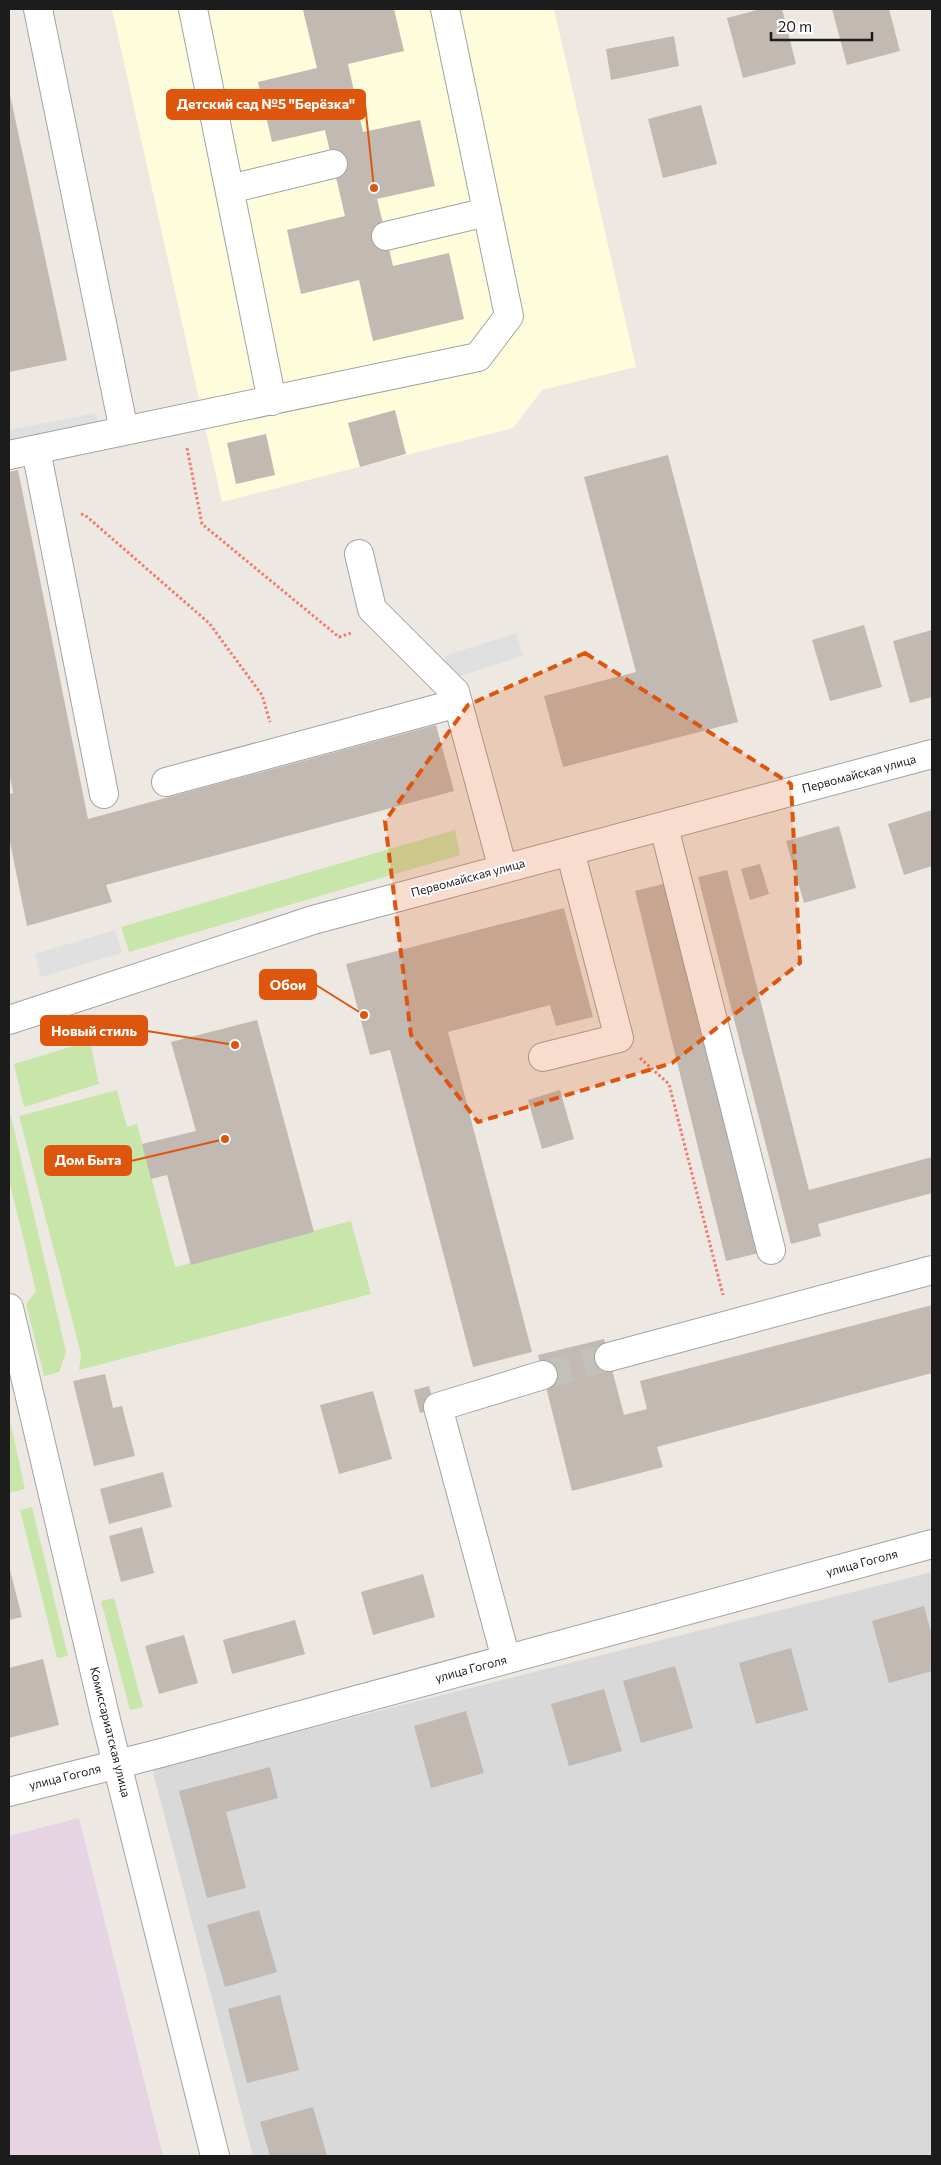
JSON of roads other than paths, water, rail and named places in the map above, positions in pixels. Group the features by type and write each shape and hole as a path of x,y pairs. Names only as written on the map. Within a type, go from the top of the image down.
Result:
{"street":[{"path":"38,9 124,432"},
{"path":"193,9 272,401"},
{"path":"9,455 478,357 509,316 445,9"},
{"path":"230,189 333,164"},
{"path":"386,236 487,212"},
{"path":"36,450 104,794"},
{"path":"359,554 372,610 455,692 503,869"},
{"path":"166,782 458,703"},
{"name":"Первомайская улица","path":"9,1020 313,920 932,754"},
{"path":"664,827 771,1250"},
{"path":"544,1057 619,1038 570,851"},
{"path":"609,1357 932,1270"},
{"name":"Комиссариатская улица","path":"9,1308 118,1764 215,2156"},
{"path":"506,1659 438,1407 543,1375"},
{"name":"улица Гоголя","path":"9,1792 932,1544"}],"tunnel":[{"path":"543,1375 609,1357"}],"place":[{"name":"Детский сад №5 \"Берёзка\"","path":"374,188"},
{"name":"Обои","path":"364,1015"},
{"name":"Новый стиль","path":"235,1045"},
{"name":"Дом Быта","path":"225,1139"}]}
